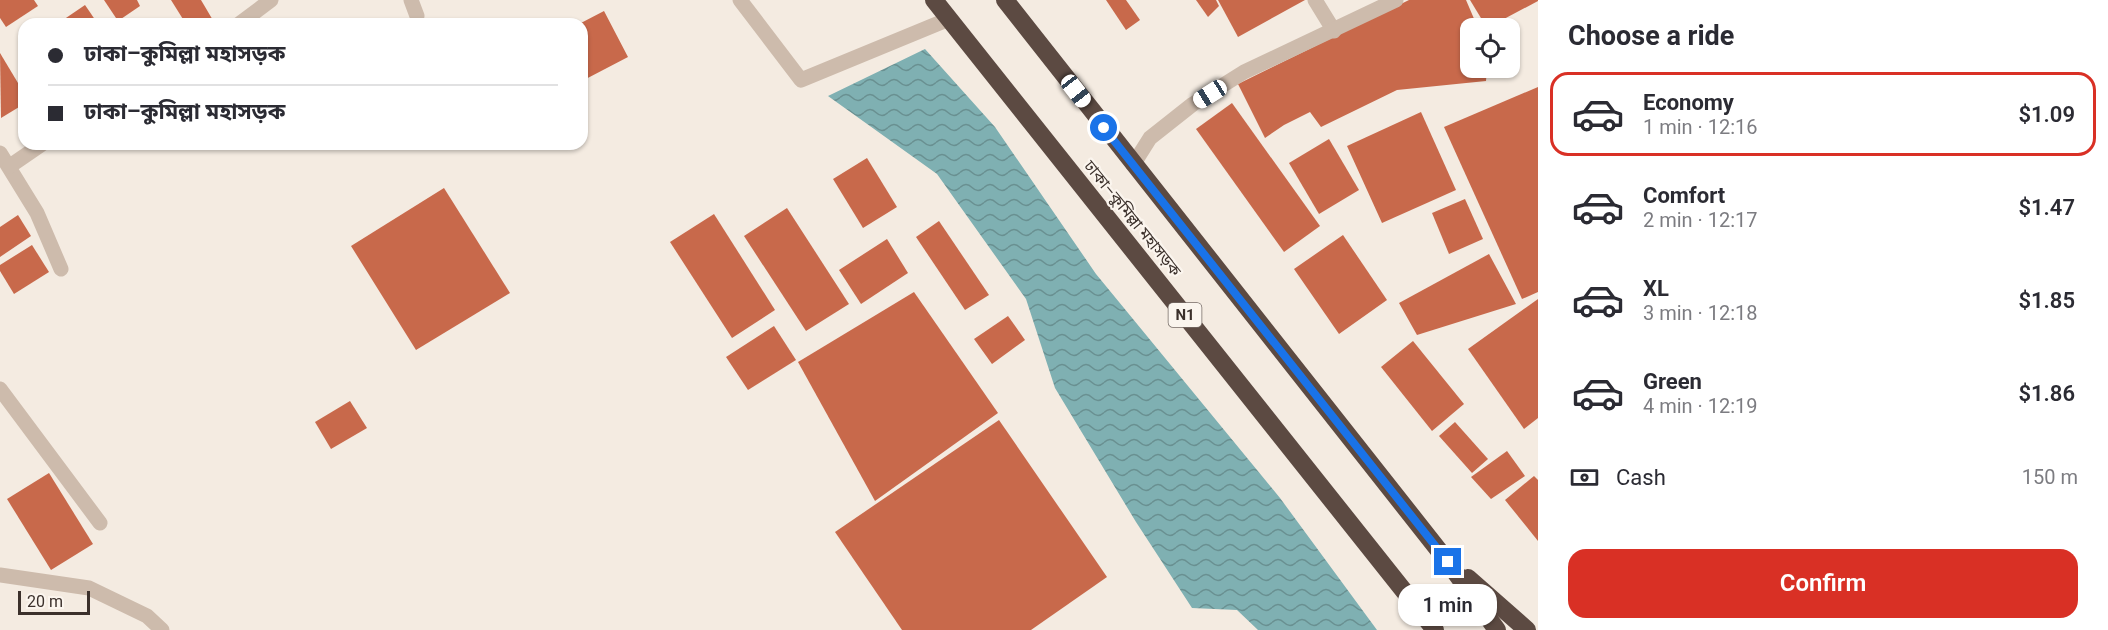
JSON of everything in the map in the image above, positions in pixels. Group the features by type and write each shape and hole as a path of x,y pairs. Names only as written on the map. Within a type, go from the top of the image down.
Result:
{"highway":[{"name":"ঢাকা–কুমিল্লা মহাসড়ক","path":"934,0 1435,630"},
{"name":"ঢাকা–কুমিল্লা মহাসড়ক","path":"1005,0 1448,562 1497,630"},
{"path":"1448,562 1527,630"},
{"path":"1416,606 1430,630"}],"street":[{"path":"247,18 271,0"},
{"path":"411,0 417,16"},
{"path":"740,0 801,80 949,20"},
{"path":"1315,0 1334,31"},
{"path":"1133,165 1150,138 1193,104 1244,72 1396,0"},
{"path":"10,166 33,150"},
{"path":"0,153 37,213 61,269"},
{"path":"0,389 100,523"},
{"path":"0,576 89,588 147,616 162,630"}],"water":[{"path":"925,49 995,127 1096,274 1280,498 1377,630 1258,630 1237,610 1192,608 1136,522 1055,388 1026,299 937,174 828,96"}],"building":[{"path":"0,0 34,0 38,6 6,27 0,18"},
{"path":"104,0 137,0 140,6 122,18 116,18"},
{"path":"171,0 201,0 212,18 182,18"},
{"path":"1106,0 1126,0 1140,20 1126,30"},
{"path":"1196,0 1216,0 1219,6 1208,17"},
{"path":"1218,0 1305,0 1238,37"},
{"path":"1409,0 1466,0 1474,18 1460,18 1460,78 1486,78 1486,81 1397,90 1321,127 1310,112 1265,138 1238,84"},
{"path":"1470,0 1538,0 1506,18 1481,18"},
{"path":"85,5 94,18 66,18"},
{"path":"604,11 628,57 588,78 588,19"},
{"path":"0,53 18,83 18,108 1,118"},
{"path":"1538,87 1538,292 1522,299 1444,127"},
{"path":"1232,103 1320,226 1284,252 1196,129"},
{"path":"1421,112 1456,190 1382,223 1347,146"},
{"path":"1329,139 1359,190 1319,214 1289,163"},
{"path":"867,158 897,207 863,228 833,179"},
{"path":"444,188 510,293 416,350 351,246"},
{"path":"1465,199 1483,239 1449,254 1432,213"},
{"path":"787,208 849,304 806,331 744,236"},
{"path":"714,214 775,310 732,338 670,242"},
{"path":"18,215 31,236 0,257 0,227"},
{"path":"939,221 989,295 965,310 916,237"},
{"path":"1343,235 1387,300 1339,334 1294,269"},
{"path":"887,239 908,273 861,304 839,270"},
{"path":"32,245 49,272 14,294 0,271 0,265"},
{"path":"1489,254 1516,304 1417,335 1399,303"},
{"path":"914,292 998,413 875,501 798,362"},
{"path":"1538,299 1538,418 1524,429 1468,349"},
{"path":"1008,316 1025,340 992,364 974,339"},
{"path":"774,326 796,360 748,390 726,357"},
{"path":"1413,341 1464,404 1432,431 1381,367"},
{"path":"350,401 367,428 331,449 315,422"},
{"path":"999,420 1107,577 1031,630 902,630 835,532"},
{"path":"1455,422 1488,459 1472,473 1439,436"},
{"path":"1507,451 1525,476 1491,499 1471,477"},
{"path":"49,473 93,544 51,570 7,499"},
{"path":"1534,476 1538,480 1538,541 1505,500"}],"route":[{"path":"1104,128 1448,562"}]}
